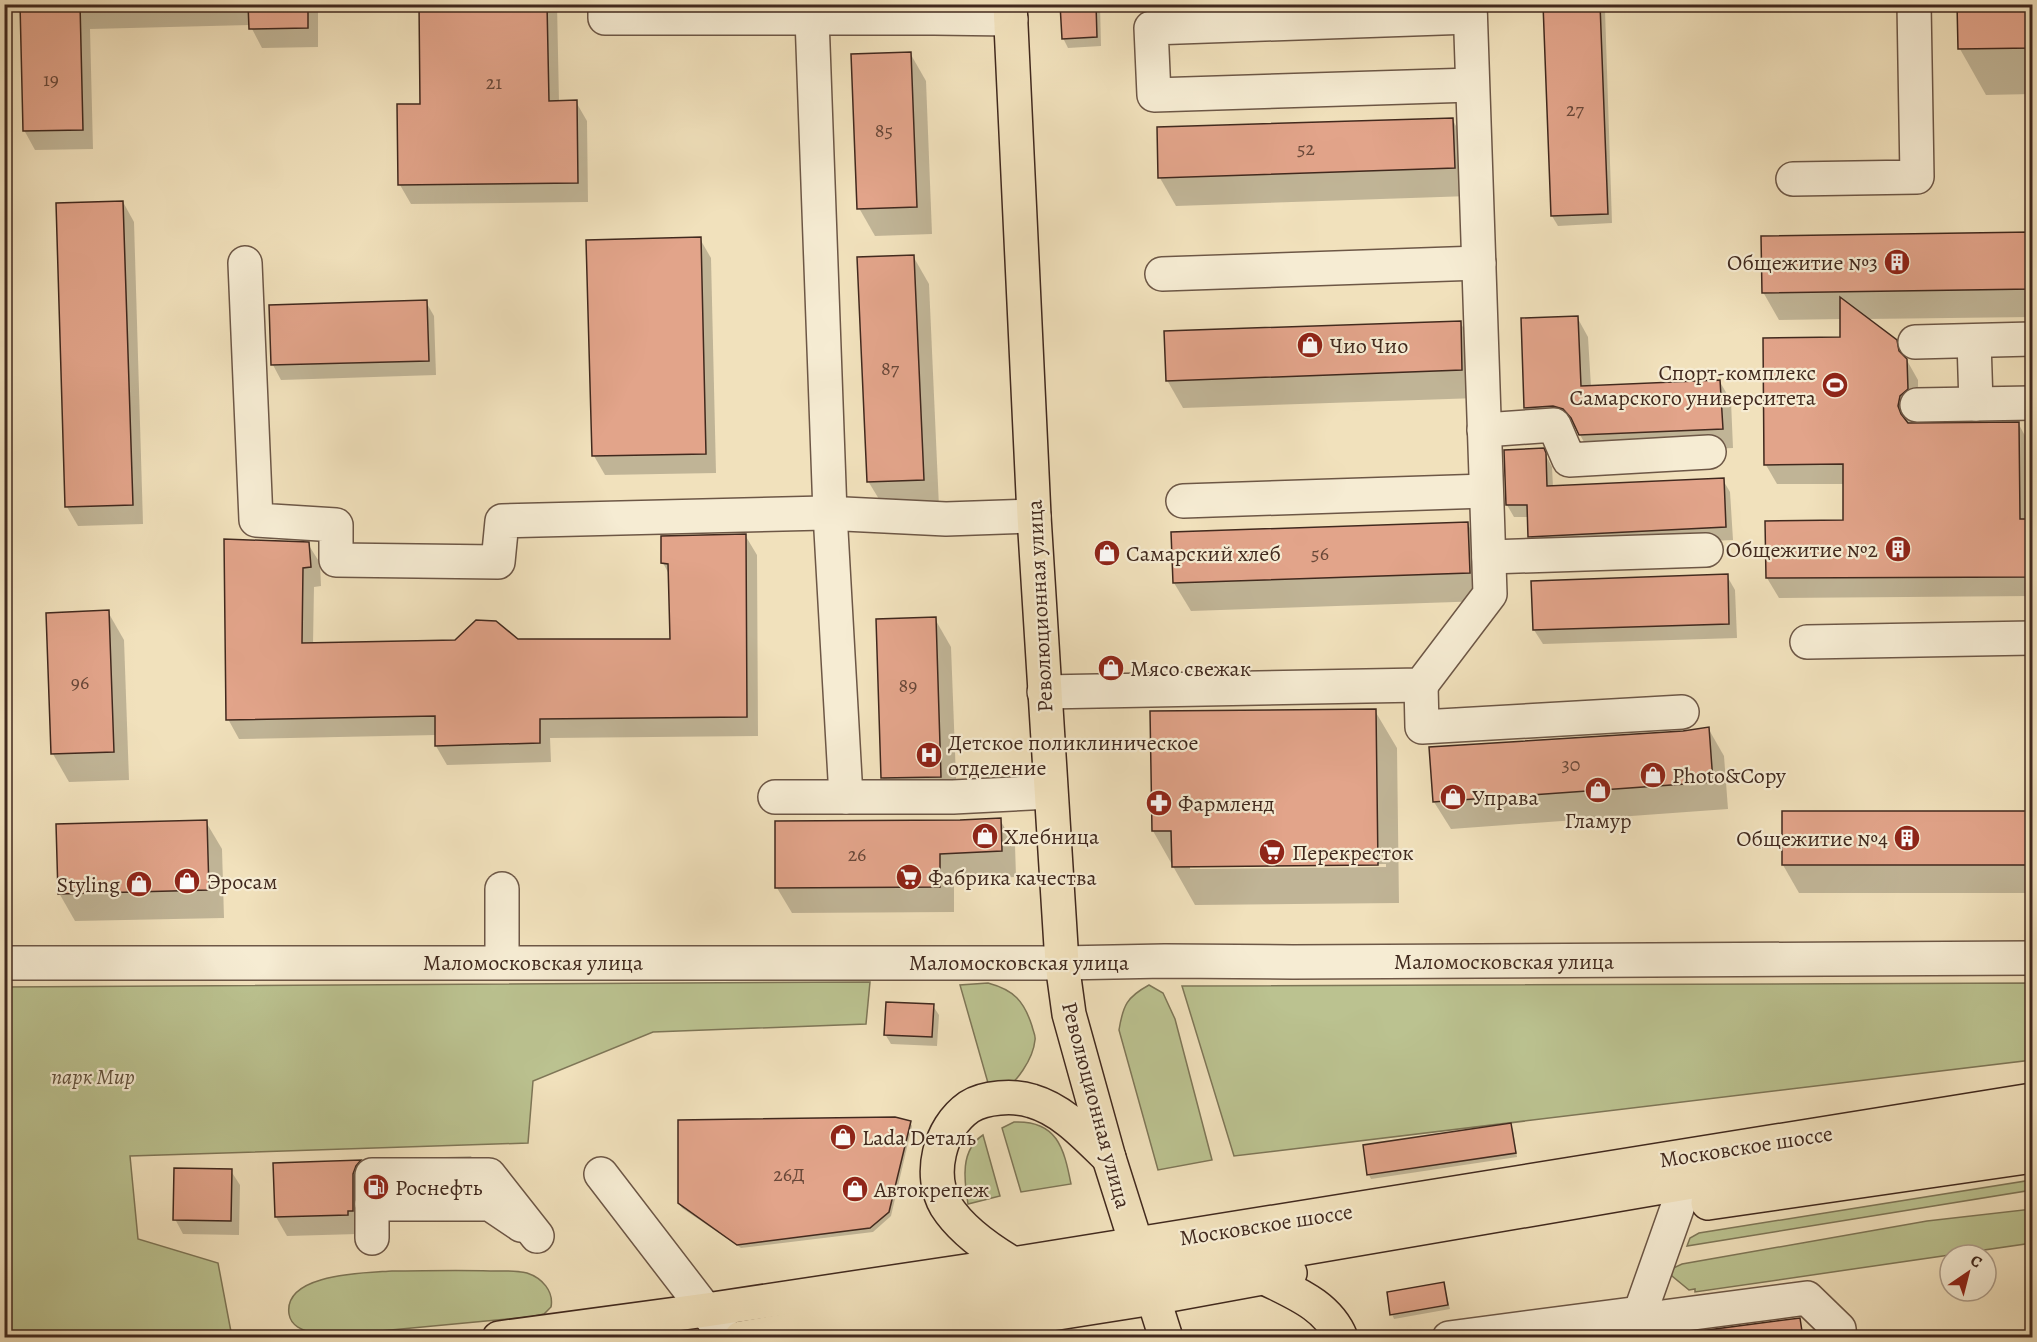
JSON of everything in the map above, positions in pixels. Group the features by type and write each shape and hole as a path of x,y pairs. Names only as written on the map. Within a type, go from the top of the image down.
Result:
{"main road":[{"name":"Революционная улица","path":"1011,12 1034,516 1062,963 1069,1014 1109,1158 1166,1338"},
{"path":"1055,1286 1013,1264 963,1226 945,1204 938,1184 937,1162 942,1144 955,1120 969,1107 983,1101 1006,1098 1031,1100 1074,1125 1109,1158"},
{"name":"Московское шоссе","path":"898,1338 1145,1272 2032,1100"},
{"name":"Московское шоссе","path":"499,1338 1013,1264 1264,1278 1681,1195 2032,1132"},
{"name":"Московское шоссе","path":"741,1338 1145,1272 1681,1195 2032,1156"},
{"path":"1229,1261 1311,1302 1334,1323 1341,1338"}],"street":[{"path":"605,4 605,18 812,18 1011,12"},
{"path":"1793,178 1917,177 1914,4"},
{"path":"1472,85 1154,96 1151,28 1470,11 1490,594 1420,685 1422,727 1682,712"},
{"path":"812,18 831,513 846,797"},
{"path":"245,263 256,520 336,525 336,560 498,562 502,521 831,513 946,519 1034,516"},
{"path":"1162,274 1479,263"},
{"path":"1915,342 2032,339"},
{"path":"1974,341 1976,404"},
{"path":"1917,405 2032,403"},
{"path":"1484,430 1554,425 1569,460 1709,452"},
{"path":"1183,501 1486,491"},
{"path":"1489,557 1706,550"},
{"path":"1807,642 2032,638"},
{"path":"1044,692 1420,685"},
{"path":"776,797 953,796 1050,792"},
{"path":"502,889 502,962"},
{"name":"Маломосковская улица","path":"4,963 1062,963 2032,958"},
{"path":"601,1174 727,1338"},
{"path":"372,1238 372,1175 489,1175 537,1236"},
{"path":"1640,1324 1681,1195"},
{"path":"1807,1298 1839,1329 1840,1338"},
{"path":"1449,1338 1640,1324 1807,1298 1851,1319 1860,1338"}],"green space":[{"name":"парк Мир","path":"870,982 866,1024 653,1032 533,1081 528,1143 130,1156 138,1239 218,1263 232,1337 5,1333 5,987"},
{"path":"988,983 1005,989 1017,998 1029,1017 1035,1038 1031,1056 1020,1074 1005,1089 992,1097 960,985"},
{"path":"2032,983 2032,1060 1234,1156 1182,986"},
{"path":"1149,985 1163,993 1175,1019 1212,1160 1158,1170 1119,1030 1127,1003"},
{"path":"1014,1122 1029,1123 1049,1131 1061,1148 1071,1184 1021,1192 1002,1128"},
{"path":"983,1135 1000,1196 968,1204 965,1166 970,1149"},
{"path":"2032,1180 2032,1190 1687,1246 1690,1238 1699,1233"},
{"path":"2032,1209 2032,1243 1998,1248 1998,1243 1938,1243 1938,1257 1695,1292 1695,1289 1689,1290 1672,1276 1669,1270 1682,1264 1927,1221"},
{"path":"392,1271 518,1271 527,1273 538,1278 546,1286 551,1296 551,1307 544,1314 530,1317 380,1331 312,1333 298,1327 290,1318 291,1300 299,1290 312,1283 346,1275"}],"building":[{"path":"20,4 80,4 83,130 23,131"},
{"path":"248,4 308,4 308,28 249,29"},
{"path":"419,4 547,4 549,101 577,100 578,183 398,185 397,104 420,104"},
{"path":"1060,4 1096,4 1097,37 1062,39"},
{"path":"1543,4 1600,4 1608,214 1551,216"},
{"path":"1957,4 2032,4 2032,48 1958,49"},
{"path":"911,52 917,207 857,209 851,54"},
{"path":"1453,118 1455,168 1158,178 1157,127"},
{"path":"123,201 133,505 65,507 56,203"},
{"name":"Общежитие №3","path":"2032,232 2032,289 1762,293 1761,236"},
{"path":"701,237 706,454 592,456 586,240"},
{"path":"914,255 924,480 867,482 857,257"},
{"path":"1840,297 1897,340 1899,351 1907,359 1908,389 1900,396 1898,406 1908,423 2019,422 2020,519 2032,519 2032,577 1766,578 1765,521 1843,520 1843,464 1764,465 1763,338 1840,337"},
{"path":"427,300 429,361 271,365 269,305"},
{"path":"1578,316 1581,386 1720,380 1723,429 1579,435 1571,418 1563,409 1553,406 1524,408 1521,318"},
{"path":"1461,321 1462,370 1166,381 1164,331"},
{"path":"1544,448 1547,486 1724,478 1726,527 1528,537 1527,505 1506,505 1504,450"},
{"path":"1468,522 1470,573 1173,583 1171,532"},
{"path":"746,534 747,717 540,719 540,743 435,746 435,716 226,720 224,539 309,542 311,567 303,568 302,643 455,640 476,620 496,621 518,639 670,639 668,564 661,563 661,536"},
{"path":"1728,574 1729,624 1533,630 1531,581"},
{"path":"109,610 114,752 51,754 46,613"},
{"path":"936,617 941,777 881,778 876,619"},
{"path":"1376,709 1378,865 1172,867 1171,831 1152,831 1150,711"},
{"path":"1709,727 1713,782 1433,802 1429,747 1683,731"},
{"name":"Общежитие №4","path":"1782,811 2032,811 2032,865 1782,865"},
{"path":"1001,818 1002,851 940,854 940,887 775,888 775,821"},
{"path":"207,820 209,890 58,894 56,824"},
{"path":"886,1002 934,1004 932,1037 884,1035"},
{"path":"895,1117 911,1121 889,1212 870,1228 737,1245 678,1203 678,1120"},
{"path":"1511,1123 1516,1153 1367,1175 1363,1145"},
{"path":"361,1160 353,1174 353,1211 348,1211 348,1215 275,1217 273,1163"},
{"path":"174,1168 232,1169 231,1221 173,1220"},
{"path":"1444,1282 1448,1305 1390,1315 1387,1292"},
{"path":"1800,1318 1803,1338 1701,1338 1700,1331"}],"place":[{"name":"Общежитие №3","path":"1897,262"},
{"name":"Чио Чио","path":"1310,345"},
{"name":"Спорт-комплекс Самарского университета","path":"1835,385"},
{"name":"Общежитие №2","path":"1898,549"},
{"name":"Самарский хлеб","path":"1107,553"},
{"name":"Мясо свежак","path":"1111,668"},
{"name":"Детское поликлиническое отделение","path":"929,755"},
{"name":"Photo&Copy","path":"1653,775"},
{"name":"Гламур","path":"1598,790"},
{"name":"Управа","path":"1453,797"},
{"name":"Фармленд","path":"1159,803"},
{"name":"Хлебница","path":"985,836"},
{"name":"Общежитие №4","path":"1907,838"},
{"name":"Перекресток","path":"1272,852"},
{"name":"Фабрика качества","path":"909,877"},
{"name":"Эросам","path":"187,881"},
{"name":"Styling","path":"139,884"},
{"name":"Lada Dеталь","path":"843,1137"},
{"name":"Роснефть","path":"376,1187"},
{"name":"Автокрепеж","path":"855,1189"}]}
